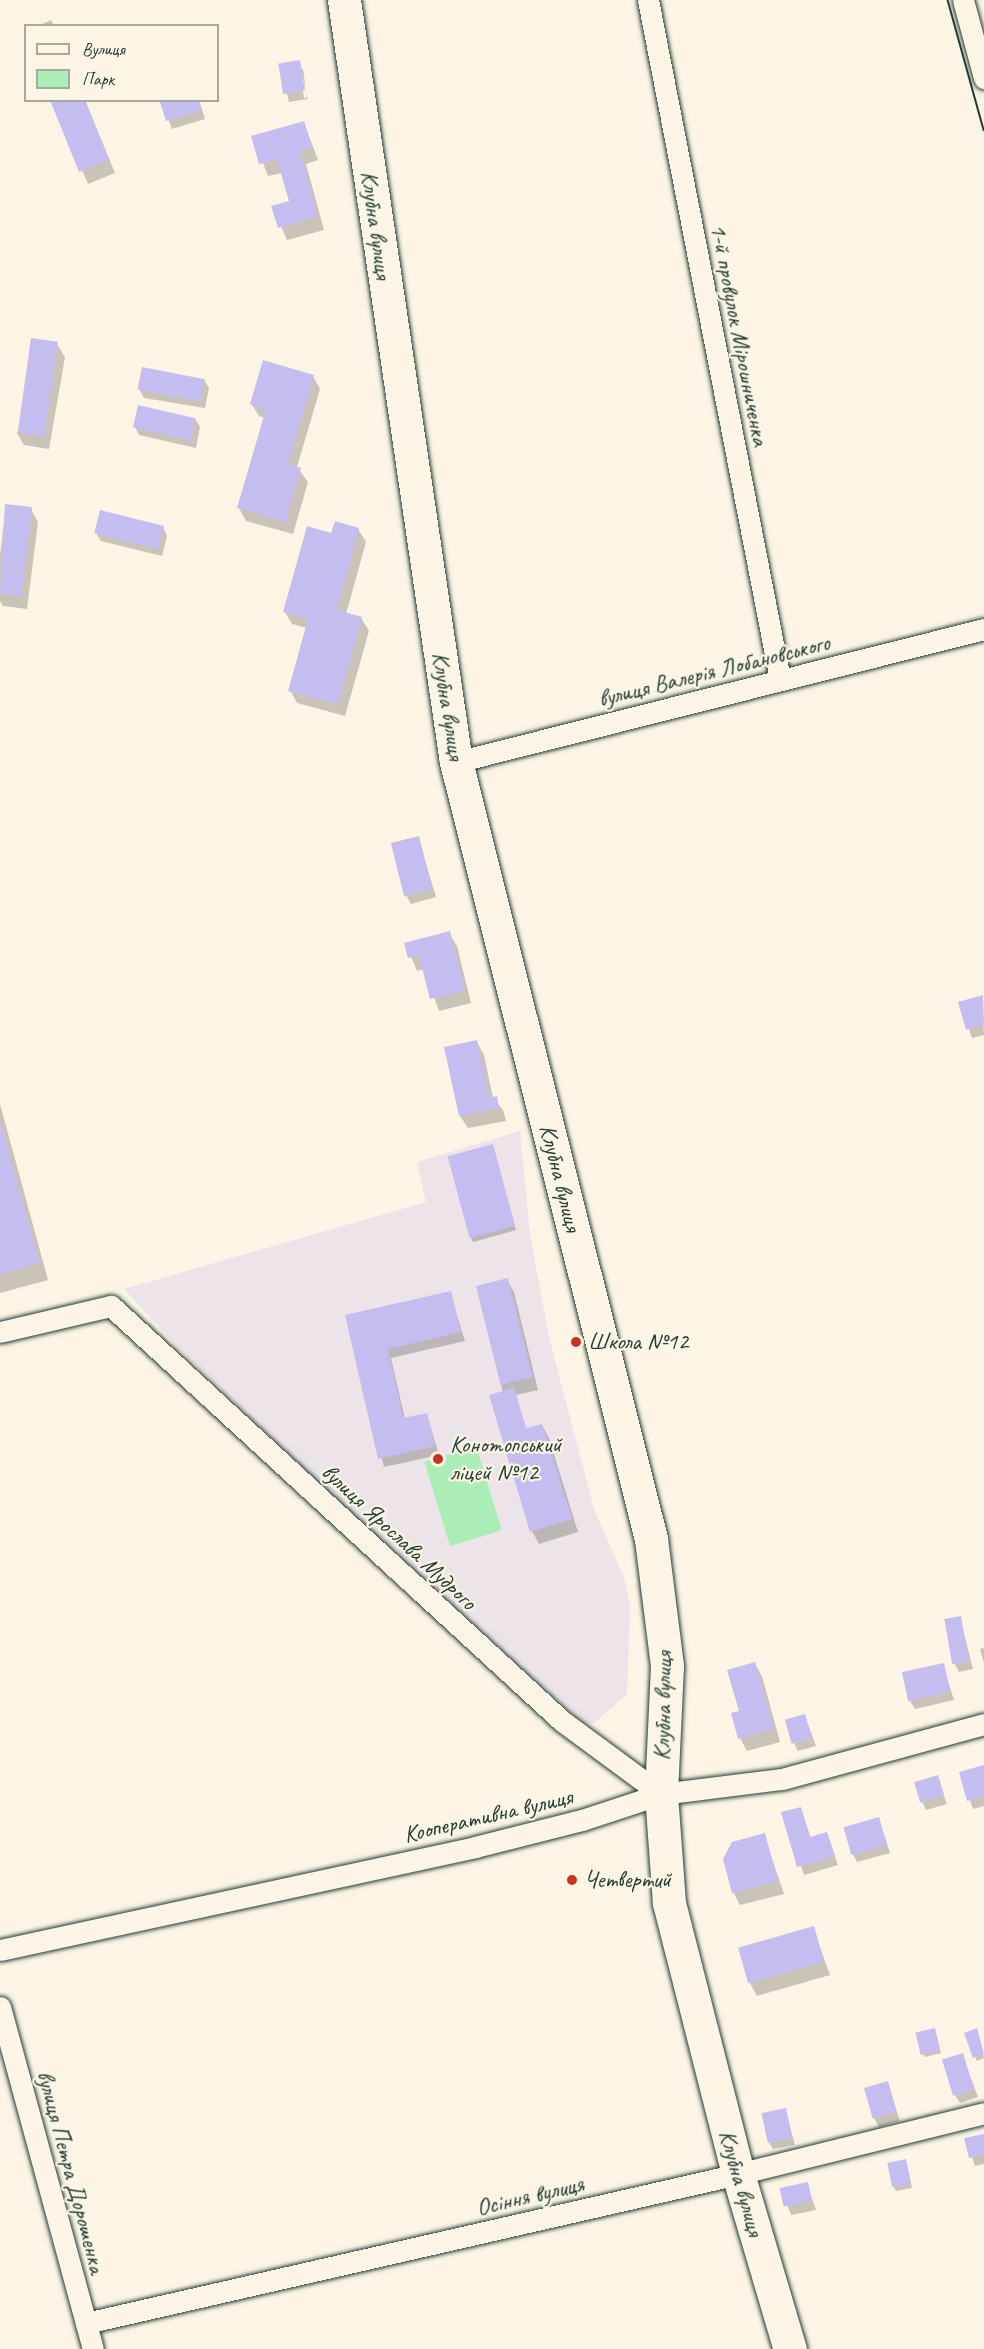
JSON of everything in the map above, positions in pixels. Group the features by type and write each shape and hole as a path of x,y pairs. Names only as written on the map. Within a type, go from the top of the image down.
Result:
{"main road":[{"name":"Клубна вулиця","path":"344,0 456,762 651,1539 668,1666 661,1794 669,1903 738,2174 790,2349"}],"street":[{"name":"1-й провулок Мірошниченка","path":"648,0 780,680"},
{"path":"963,0 984,78"},
{"name":"вулиця Валерія Лобановського","path":"456,762 984,629"},
{"name":"вулиця Ярослава Мудрого","path":"0,1332 111,1306 562,1721 661,1794"},
{"name":"Кооперативна вулиця","path":"0,1950 475,1847 582,1820 661,1794 782,1779 984,1724"},
{"name":"вулиця Петра Дорошенка","path":"0,2007 93,2349"},
{"name":"Осіння вулиця","path":"86,2323 738,2174 984,2113"}],"shaded area":[{"name":"Конотопський ліцей №12","path":"520,1131 530,1234 549,1337 594,1509 624,1578 630,1604 627,1694 594,1723 583,1723 338,1501 178,1348 124,1289 426,1202 417,1162"}],"green space":[{"path":"476,1446 502,1530 450,1546 424,1462"}],"building":[{"path":"300,60 305,91 283,94 278,63"},
{"path":"51,102 86,102 109,160 79,172"},
{"path":"160,102 199,102 201,111 166,121"},
{"path":"304,121 312,148 300,151 318,217 278,228 271,206 289,201 277,160 259,164 251,136"},
{"path":"31,338 58,342 44,437 18,433"},
{"path":"263,360 314,375 288,464 301,468 286,522 237,508 266,409 250,404"},
{"path":"142,367 205,379 200,402 138,390"},
{"path":"138,405 195,418 190,441 133,427"},
{"path":"5,504 32,507 21,597 0,594"},
{"path":"100,510 164,526 158,549 94,533"},
{"path":"335,521 359,528 337,610 362,617 338,704 288,691 308,619 283,612 307,526 331,533"},
{"path":"419,836 432,889 404,896 391,843"},
{"path":"450,931 465,991 430,999 419,956 408,958 404,943"},
{"path":"983,995 984,1025 966,1030 958,1002"},
{"path":"477,1040 489,1098 497,1096 499,1108 459,1116 444,1047"},
{"path":"0,1121 40,1263 0,1274"},
{"path":"493,1144 515,1226 470,1238 448,1156"},
{"path":"508,1278 533,1377 501,1385 476,1286"},
{"path":"451,1291 461,1332 388,1349 403,1418 427,1413 435,1446 378,1459 345,1315"},
{"path":"514,1388 526,1428 542,1424 572,1519 530,1532 489,1395"},
{"path":"961,1616 969,1661 952,1664 944,1619"},
{"path":"755,1662 774,1729 738,1739 731,1713 739,1711 727,1670"},
{"path":"944,1663 950,1692 908,1701 902,1672"},
{"path":"805,1714 812,1738 792,1744 785,1720"},
{"path":"984,1765 984,1797 967,1801 959,1772"},
{"path":"938,1775 944,1795 920,1802 914,1782"},
{"path":"801,1807 810,1837 827,1832 835,1856 797,1867 781,1812"},
{"path":"879,1817 887,1845 851,1855 843,1827"},
{"path":"765,1833 778,1881 732,1893 723,1859 732,1842"},
{"path":"814,1926 824,1962 748,1983 738,1948"},
{"path":"935,2028 940,2050 921,2055 916,2032"},
{"path":"977,2028 984,2054 973,2058 964,2033"},
{"path":"963,2053 974,2089 953,2096 942,2059"},
{"path":"888,2081 897,2112 873,2119 864,2088"},
{"path":"786,2108 792,2137 768,2143 762,2113"},
{"path":"984,2134 984,2155 969,2158 964,2138"},
{"path":"906,2159 911,2184 892,2187 887,2163"},
{"path":"808,2182 812,2201 784,2207 780,2188"}],"tram line":[{"path":"948,0 984,130"}],"place":[{"name":"Школа №12","path":"576,1342"},
{"name":"Конотопський ліцей №12","path":"438,1459"},
{"name":"Четвертий","path":"572,1880"}]}
